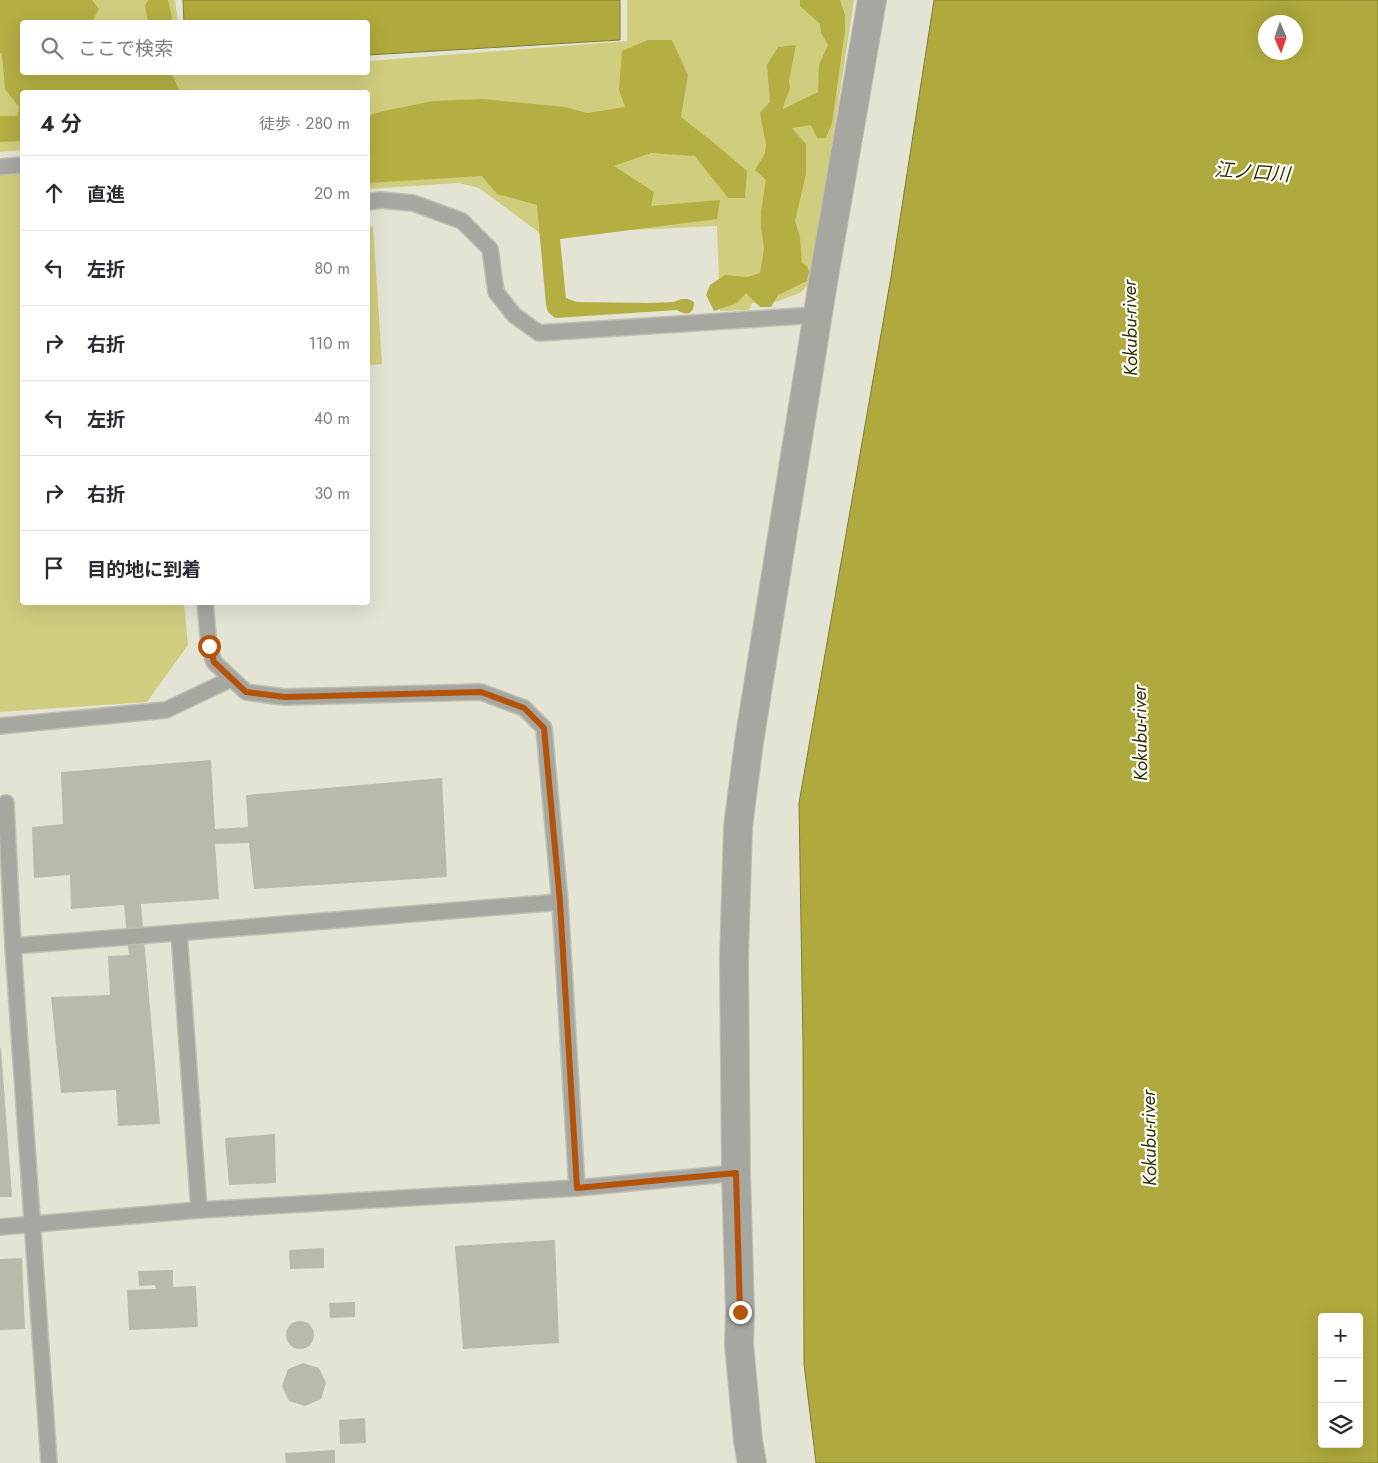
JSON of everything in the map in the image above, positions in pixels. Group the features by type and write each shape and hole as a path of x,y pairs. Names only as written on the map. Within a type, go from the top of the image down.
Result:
{"street":[{"path":"752,1463 748,1441 739,1344 734,959 738,827 750,733 817,315 872,0"}],"lane":[{"path":"0,167 20,165"},
{"path":"370,202 380,200 413,202 462,221 490,249 496,292 514,315 539,333 817,315"},
{"path":"205,605 209,646 214,662 246,692 284,697 481,692 524,708 544,728 560,902 577,1188"},
{"path":"0,726 166,710 231,679"},
{"path":"6,803 13,946 49,1463"},
{"path":"13,946 560,902"},
{"path":"179,933 199,1210"},
{"path":"0,1227 199,1210 577,1188 736,1173"}],"shaded area":[{"path":"0,0 175,0 178,20 20,20 20,75 370,75 370,61 627,41 627,0 854,0 811,282 800,293 778,301 752,303 749,310 720,311 717,226 541,234 479,188 459,183 370,189 370,90 20,90 20,150 0,152"},
{"path":"0,0 92,0 99,9 93,20 20,20 20,75 172,75 179,89 20,90 20,141 0,142 0,116 17,116 19,107 5,89 2,54 0,53"},
{"path":"148,0 168,0 171,20 148,20 145,6"},
{"path":"800,0 840,0 845,15 845,30 832,123 826,138 817,138 811,125 792,128 806,144 806,174 795,221 800,237 802,263 807,266 809,271 807,281 778,295 771,307 760,307 746,293 737,303 714,311 706,295 710,285 725,275 748,277 760,273 764,249 761,211 766,180 755,170 765,153 766,145 760,113 770,102 767,65 778,47 796,45 789,81 790,89 783,109 818,92 819,65 828,45 821,33 820,24 800,6"},
{"path":"648,40 672,40 688,75 681,117 747,171 745,198 728,198 695,156 651,153 614,166 654,192 651,206 720,200 717,219 560,239 566,298 577,302 649,303 674,302 688,299 694,302 691,312 686,314 677,310 555,318 548,312 546,305 537,205 497,194 482,176 370,183 370,115 433,101 483,99 565,107 587,113 625,107 619,90 622,51"},
{"path":"20,173 20,605 184,605 188,645 147,702 0,712 0,175"},
{"path":"373,226 382,364 370,365 370,227"}],"water":[{"path":"183,0 620,0 620,40 370,55 370,20 184,20"},
{"path":"934,0 1378,0 1378,1463 816,1463 804,1364 803,1043 799,803 891,277"}],"building":[{"path":"211,760 215,829 248,827 246,795 442,778 447,877 254,889 249,843 215,844 219,899 141,904 160,1124 118,1126 116,1090 61,1093 51,997 110,995 108,956 129,955 124,905 71,909 70,875 34,878 32,827 63,824 61,772"},
{"path":"1,1048 12,1197 0,1197"},
{"path":"275,1134 276,1183 229,1185 225,1138"},
{"path":"555,1240 559,1343 463,1349 455,1246"},
{"path":"324,1248 324,1268 290,1269 289,1250"},
{"path":"22,1258 25,1329 0,1330 0,1259"},
{"path":"173,1270 173,1287 196,1286 198,1327 129,1330 127,1290 156,1289 155,1285 139,1286 138,1271"},
{"path":"355,1302 355,1317 330,1318 329,1303"},
{"path":"300,1321 310,1325 314,1335 310,1345 300,1349 290,1345 286,1335 290,1325"},
{"path":"303,1363 319,1368 326,1383 321,1399 305,1406 289,1401 282,1386 288,1369"},
{"path":"365,1418 366,1443 340,1444 339,1420"},
{"path":"335,1450 335,1463 286,1463 285,1453"}],"route":[{"path":"209,646 214,662 246,692 284,697 481,692 524,708 544,728 560,902 577,1188 736,1173 740,1312"}],"water label":[{"name":"江ノ口川","path":"1252,172"},
{"name":"Kokubu-river","path":"1130,328"},
{"name":"Kokubu-river","path":"1140,733"},
{"name":"Kokubu-river","path":"1149,1138"}]}
